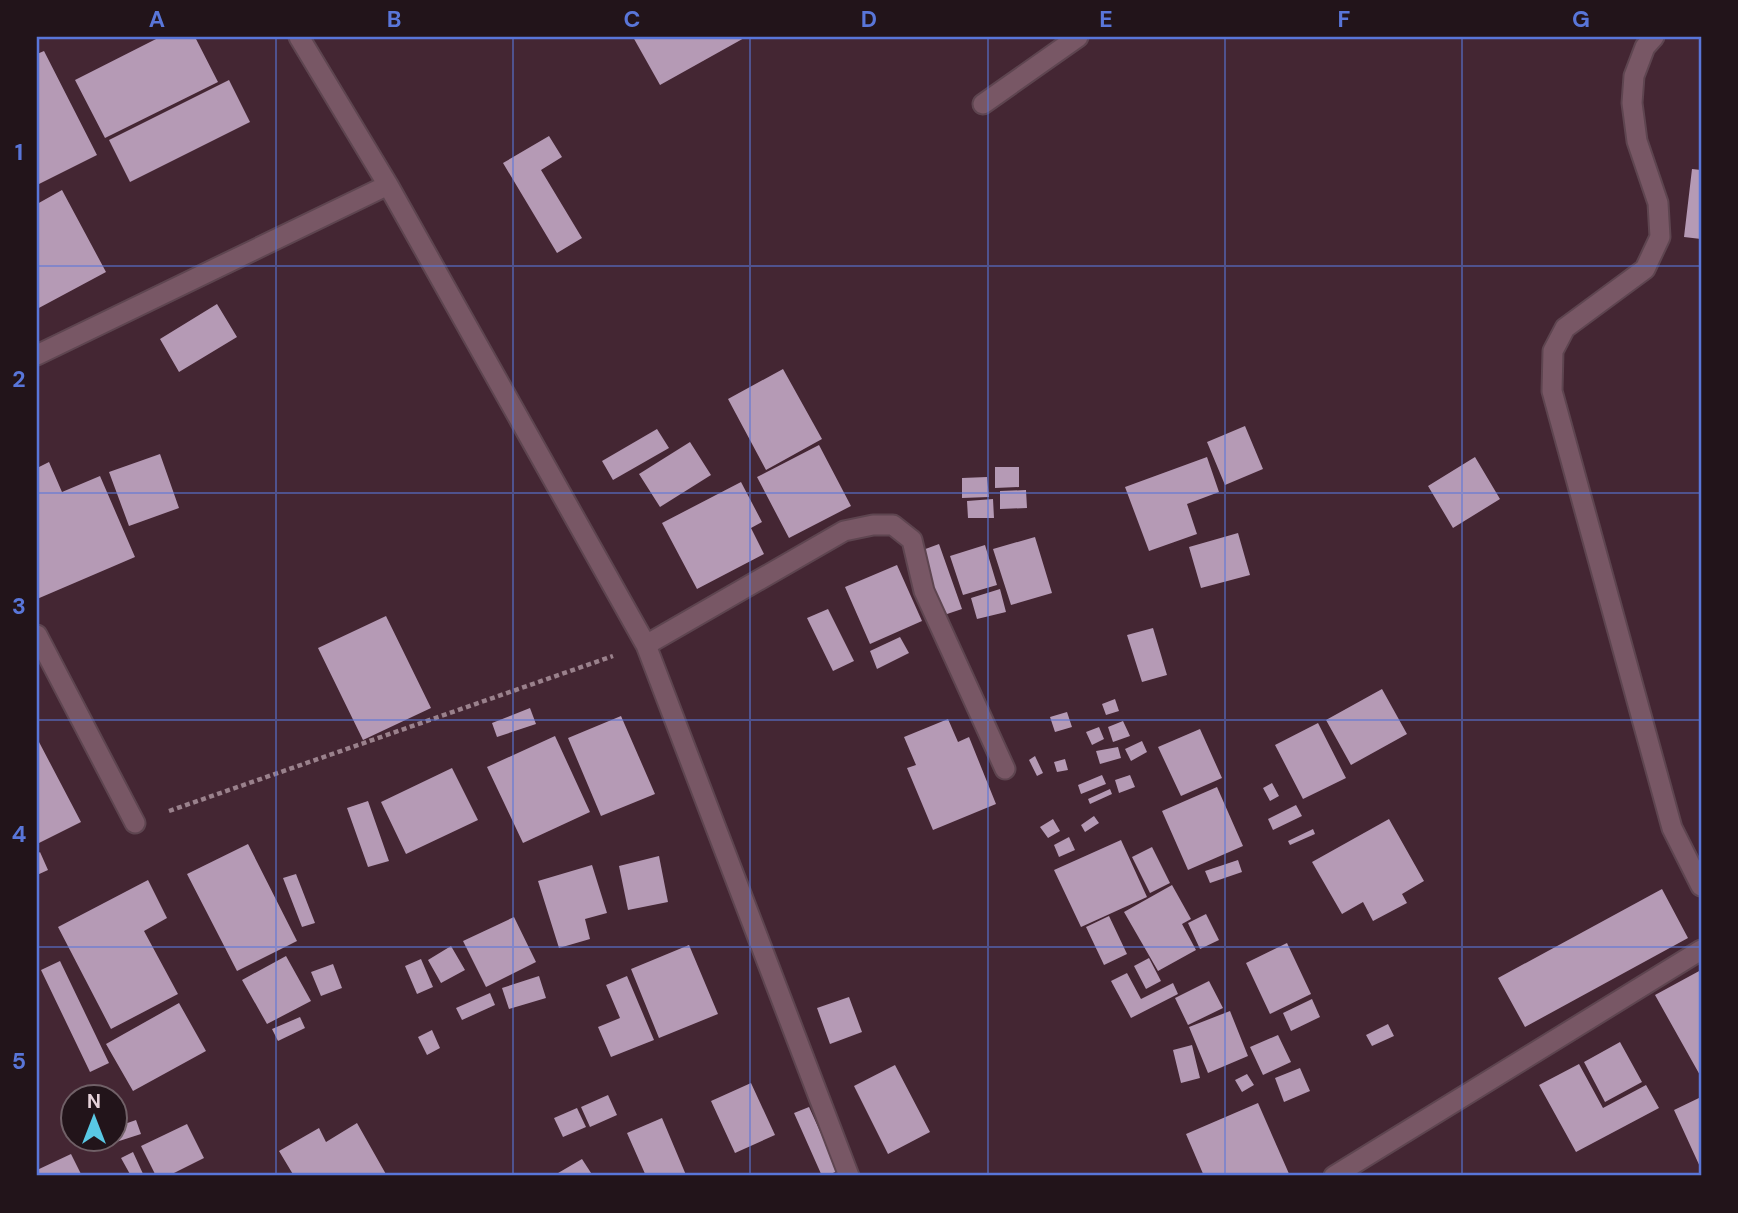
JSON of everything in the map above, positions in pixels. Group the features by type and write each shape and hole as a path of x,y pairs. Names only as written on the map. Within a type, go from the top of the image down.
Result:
{"street":[{"path":"299,37 388,185 646,645 849,1176"},
{"path":"983,104 1078,37"},
{"path":"1654,37 1645,47 1633,76 1632,103 1637,141 1658,203 1660,237 1645,269 1565,328 1553,352 1552,391 1672,828 1701,886"},
{"path":"37,355 388,185"},
{"path":"646,645 844,531 873,525 893,525 912,540 924,591 1005,769"},
{"path":"37,635 135,822"},
{"path":"1334,1176 1701,950"}],"path":[{"path":"135,822 646,645"}],"building":[{"path":"160,37 195,37 218,82 105,138 75,80"},
{"path":"633,37 746,37 660,85"},
{"path":"44,51 97,155 37,185 37,54"},
{"path":"229,80 250,122 130,182 109,140"},
{"path":"549,136 562,157 541,170 582,238 557,253 503,163"},
{"path":"1692,169 1701,170 1701,239 1684,237"},
{"path":"62,190 106,272 37,309 37,204"},
{"path":"217,304 237,337 179,372 160,339"},
{"path":"783,369 822,439 766,470 728,399"},
{"path":"1245,426 1263,469 1225,485 1207,442"},
{"path":"657,429 669,448 613,480 602,461"},
{"path":"690,442 711,475 660,507 639,474"},
{"path":"819,445 851,506 789,538 757,477"},
{"path":"160,454 179,508 129,526 109,472"},
{"path":"1207,457 1219,492 1187,504 1197,534 1149,551 1125,487"},
{"path":"1475,457 1500,499 1453,528 1428,486"},
{"path":"49,462 62,492 100,476 135,557 37,599 37,468"},
{"path":"995,467 1019,467 1019,487 995,488"},
{"path":"987,477 989,497 962,498 962,478"},
{"path":"741,482 762,522 751,528 764,554 697,589 662,523"},
{"path":"1026,490 1027,508 1000,509 1000,491"},
{"path":"993,499 994,518 968,518 967,501"},
{"path":"1238,533 1250,575 1201,588 1189,547"},
{"path":"1035,537 1052,593 1011,605 993,549"},
{"path":"939,544 962,609 944,615 920,551"},
{"path":"985,545 997,585 963,595 950,556"},
{"path":"897,565 922,621 870,644 845,587"},
{"path":"1000,589 1006,612 977,619 971,598"},
{"path":"828,609 854,661 833,671 807,618"},
{"path":"386,616 431,708 363,740 318,648"},
{"path":"1153,628 1167,675 1142,682 1127,635"},
{"path":"900,637 909,653 877,669 870,651"},
{"path":"1382,689 1407,734 1351,765 1326,720"},
{"path":"1115,699 1119,711 1106,715 1102,704"},
{"path":"530,708 536,724 497,737 492,723"},
{"path":"1067,712 1072,727 1055,732 1050,717"},
{"path":"621,716 655,794 601,816 568,738"},
{"path":"948,719 958,742 969,737 996,804 933,830 907,768 916,765 904,737"},
{"path":"1123,721 1130,736 1113,742 1108,727"},
{"path":"1318,723 1346,778 1303,799 1275,745"},
{"path":"1099,727 1104,739 1092,745 1086,732"},
{"path":"1200,729 1222,778 1181,796 1158,747"},
{"path":"555,736 590,812 523,843 487,767"},
{"path":"1142,741 1147,752 1131,761 1125,749"},
{"path":"39,742 81,822 37,844 37,743"},
{"path":"1118,747 1121,758 1100,764 1096,751"},
{"path":"1035,756 1043,773 1037,776 1029,760"},
{"path":"1065,759 1068,770 1057,772 1054,762"},
{"path":"452,768 478,820 406,854 381,802"},
{"path":"1102,775 1106,784 1081,794 1078,785"},
{"path":"1130,775 1135,787 1119,793 1115,780"},
{"path":"1272,783 1279,796 1270,801 1263,788"},
{"path":"1217,787 1243,846 1188,870 1162,811"},
{"path":"1110,789 1112,794 1090,804 1088,799"},
{"path":"368,801 389,861 368,867 347,808"},
{"path":"1296,805 1302,816 1273,830 1268,819"},
{"path":"1094,816 1099,823 1085,832 1081,825"},
{"path":"1053,819 1060,831 1048,838 1040,827"},
{"path":"1389,819 1424,881 1402,894 1407,903 1373,921 1363,902 1342,914 1312,862"},
{"path":"1313,829 1315,834 1290,845 1288,841"},
{"path":"1069,837 1075,850 1059,857 1054,845"},
{"path":"1121,840 1147,897 1081,927 1054,870"},
{"path":"248,844 297,941 237,971 187,874"},
{"path":"1152,847 1170,883 1150,893 1132,857"},
{"path":"40,852 48,870 37,875 37,854"},
{"path":"659,856 668,902 628,910 619,866"},
{"path":"1238,860 1242,872 1210,883 1205,871"},
{"path":"592,865 607,913 585,919 590,939 559,948 538,881"},
{"path":"296,874 315,923 302,927 283,878"},
{"path":"148,880 167,918 144,931 178,994 111,1029 58,927"},
{"path":"1172,885 1191,919 1182,924 1196,950 1158,971 1124,912"},
{"path":"1662,889 1688,938 1525,1027 1498,978"},
{"path":"1206,914 1219,940 1200,949 1188,923"},
{"path":"1109,916 1127,954 1104,965 1086,927"},
{"path":"514,917 536,962 486,987 463,941"},
{"path":"1287,943 1311,994 1270,1014 1246,963"},
{"path":"689,945 718,1014 659,1038 631,969"},
{"path":"451,946 465,970 441,983 428,960"},
{"path":"286,956 311,1001 267,1024 242,980"},
{"path":"1149,958 1161,981 1146,989 1134,966"},
{"path":"421,959 433,987 417,994 405,966"},
{"path":"60,961 109,1063 90,1072 41,970"},
{"path":"333,964 342,988 321,996 311,972"},
{"path":"1701,970 1701,1077 1655,995"},
{"path":"1127,973 1141,999 1173,983 1178,994 1131,1018 1111,981"},
{"path":"539,976 546,998 509,1009 502,988"},
{"path":"627,976 654,1040 611,1057 598,1027 620,1018 606,985"},
{"path":"1209,981 1223,1008 1188,1025 1175,998"},
{"path":"490,993 495,1005 462,1020 456,1008"},
{"path":"849,997 862,1032 830,1044 817,1008"},
{"path":"1312,999 1320,1017 1291,1031 1283,1013"},
{"path":"179,1003 206,1051 133,1091 106,1044"},
{"path":"1230,1011 1248,1056 1208,1073 1189,1027"},
{"path":"300,1017 305,1028 278,1041 272,1029"},
{"path":"1388,1024 1394,1036 1372,1046 1366,1035"},
{"path":"432,1030 440,1048 427,1055 418,1037"},
{"path":"1278,1035 1291,1062 1263,1075 1250,1047"},
{"path":"1620,1042 1642,1082 1605,1102 1584,1062"},
{"path":"1192,1045 1200,1078 1181,1083 1173,1050"},
{"path":"1579,1064 1603,1108 1646,1085 1659,1108 1576,1152 1539,1085"},
{"path":"895,1065 930,1132 888,1154 854,1086"},
{"path":"1300,1068 1310,1091 1284,1102 1275,1078"},
{"path":"1247,1074 1254,1085 1242,1092 1235,1080"},
{"path":"751,1083 775,1135 735,1153 711,1101"},
{"path":"608,1095 617,1115 590,1127 581,1107"},
{"path":"1701,1097 1701,1169 1674,1110"},
{"path":"1258,1103 1290,1176 1204,1176 1186,1134"},
{"path":"809,1107 838,1171 825,1176 822,1176 794,1113"},
{"path":"577,1108 586,1127 563,1137 554,1118"},
{"path":"662,1118 686,1175 646,1176 627,1133"},
{"path":"136,1120 141,1134 130,1138 130,1122"},
{"path":"357,1123 387,1176 294,1176 279,1151 319,1128 326,1142"},
{"path":"187,1124 204,1158 168,1176 156,1176 141,1146"},
{"path":"133,1152 144,1176 131,1176 121,1158"},
{"path":"71,1154 82,1176 37,1176 37,1170"},
{"path":"582,1159 593,1176 553,1176"}]}
